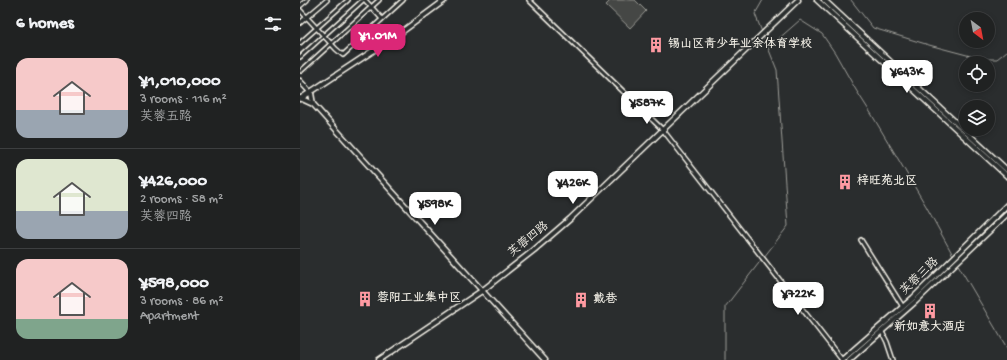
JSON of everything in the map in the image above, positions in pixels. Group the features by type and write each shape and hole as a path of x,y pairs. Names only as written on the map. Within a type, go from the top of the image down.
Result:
{"main road":[{"path":"300,99 403,32 445,0"},
{"name":"芙蓉四路","path":"379,360 482,290 534,250 570,219 798,0"},
{"path":"818,0 1007,176"},
{"path":"824,0 1007,170"},
{"path":"301,83 311,92 313,104"},
{"path":"300,99 313,104 545,360"},
{"name":"芙蓉三路","path":"849,360 882,332 949,266 961,251 1007,205"},
{"name":"芙蓉三路","path":"842,360 949,266 964,255 1007,214"}],"street":[{"path":"300,6 307,0"},
{"path":"300,23 327,0"},
{"path":"300,42 348,0"},
{"path":"300,57 364,0 382,19"},
{"path":"301,71 380,0"},
{"path":"300,10 343,55 403,0"},
{"path":"529,0 663,130 842,360"},
{"path":"861,240 903,307"},
{"path":"882,332 893,360"}],"shaded area":[{"path":"611,0 635,0 646,11 630,28 606,5"}],"waterway":[{"path":"762,32 755,14 763,0"},
{"path":"851,0 873,28 982,59 997,59 1007,51"},
{"path":"768,48 800,20 822,34 835,53 926,206 954,257"},
{"path":"763,35 777,70 788,226 764,257"},
{"path":"725,360 725,307 762,259"},
{"path":"957,263 1007,348"}],"place":[{"name":"锡山区青少年业余体育学校","path":"656,45"},
{"name":"梓旺苑北区","path":"845,182"},
{"name":"蓉阳工业集中区","path":"365,299"},
{"name":"戴巷","path":"581,300"},
{"name":"新如意大酒店","path":"930,311"}]}
